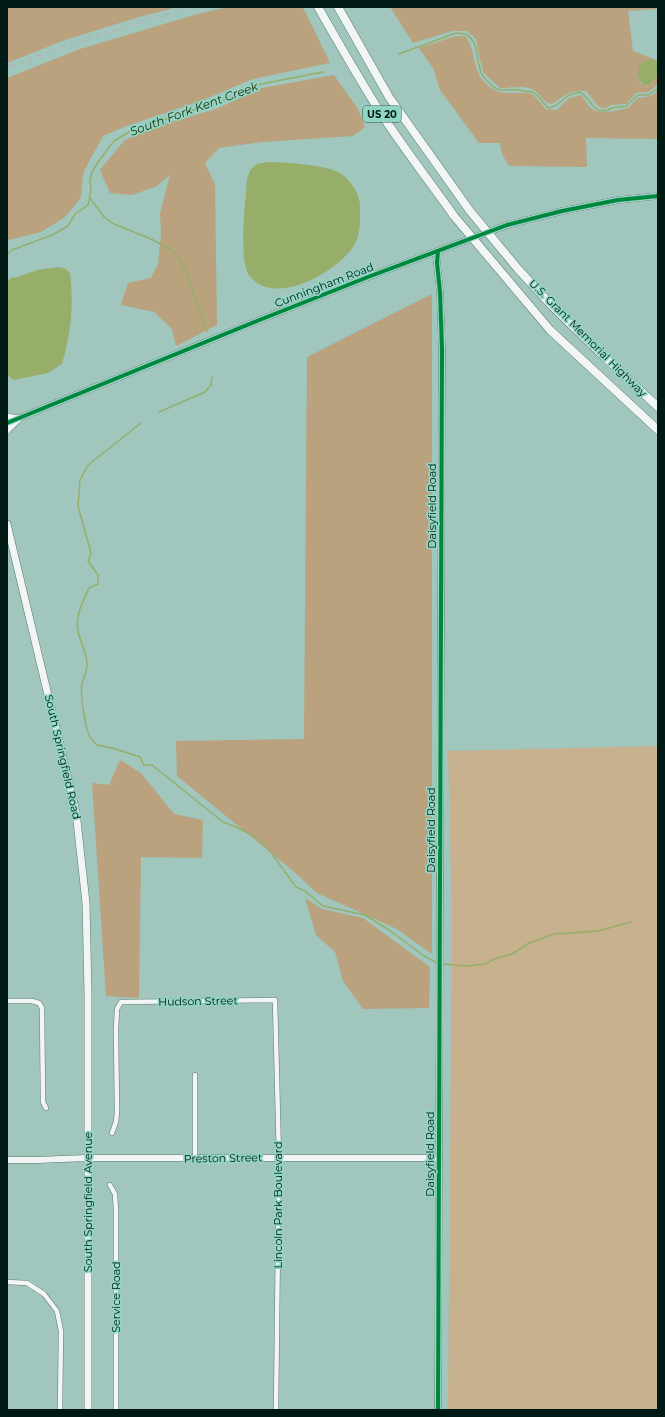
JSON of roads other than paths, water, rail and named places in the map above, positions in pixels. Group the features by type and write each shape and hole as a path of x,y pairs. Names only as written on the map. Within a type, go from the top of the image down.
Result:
{"highway":[{"name":"U.S. Grant Memorial Highway","path":"318,7 380,112 406,151 454,216 550,330 658,430"},
{"name":"U.S. Grant Memorial Highway","path":"338,7 389,97 470,211 518,269 552,306 658,406"}],"main road":[{"path":"7,417 18,419"},
{"path":"7,430 18,419"},
{"name":"South Springfield Road","path":"7,524 76,812 86,903 88,994"},
{"name":"South Springfield Avenue","path":"88,994 88,1410"}],"street":[{"name":"Cunningham Road","path":"7,423 251,324 438,250 506,225 562,211 618,200 658,196"},
{"name":"Daisyfield Road","path":"438,250 437,263 440,292 442,349 438,1410"},
{"name":"Hudson Street","path":"112,1133 116,1122 117,1112 116,1030 117,1009 121,1002 275,1000"},
{"name":"Lincoln Park Boulevard","path":"275,1000 279,1157 276,1410"},
{"path":"7,1001 32,1001 39,1003 42,1008 43,1102 46,1108"},
{"path":"195,1075 195,1158"},
{"name":"Preston Street","path":"7,1160 279,1157 439,1158"},
{"name":"Service Road","path":"110,1185 115,1194 116,1211 116,1410"},
{"path":"7,1282 27,1283 44,1294 57,1311 61,1331 60,1410"}],"waterway":[{"name":"South Fork Kent Creek","path":"399,54 456,33 466,34 475,45 479,68 489,83 498,90 533,92 549,108 555,106 569,95 579,92 582,93 598,110 606,111 612,108 626,106 638,95 649,95 658,88"},
{"name":"South Fork Kent Creek","path":"7,254 12,250 52,235 68,226 75,214 88,205 92,172 98,162 114,141 132,130 233,97 261,84 323,72"},
{"path":"90,198 104,217 114,224 151,239 172,250 180,259 201,311 207,332"},
{"path":"159,412 205,392 211,385 212,377"},
{"path":"141,423 88,465 80,480 78,506 91,553 88,561 98,575 98,584 89,588 80,609 77,625 87,660 87,669 82,684 82,702 87,730 90,736 97,745 140,757 144,765 152,765 223,822 254,836 267,847 296,887 305,891 323,906 365,915 389,930 424,956 437,963"},
{"path":"441,964 469,966 485,964 494,959 512,954 529,943 554,934 598,931 631,922"}],"railway":[{"path":"7,68 98,35 191,7"}]}
